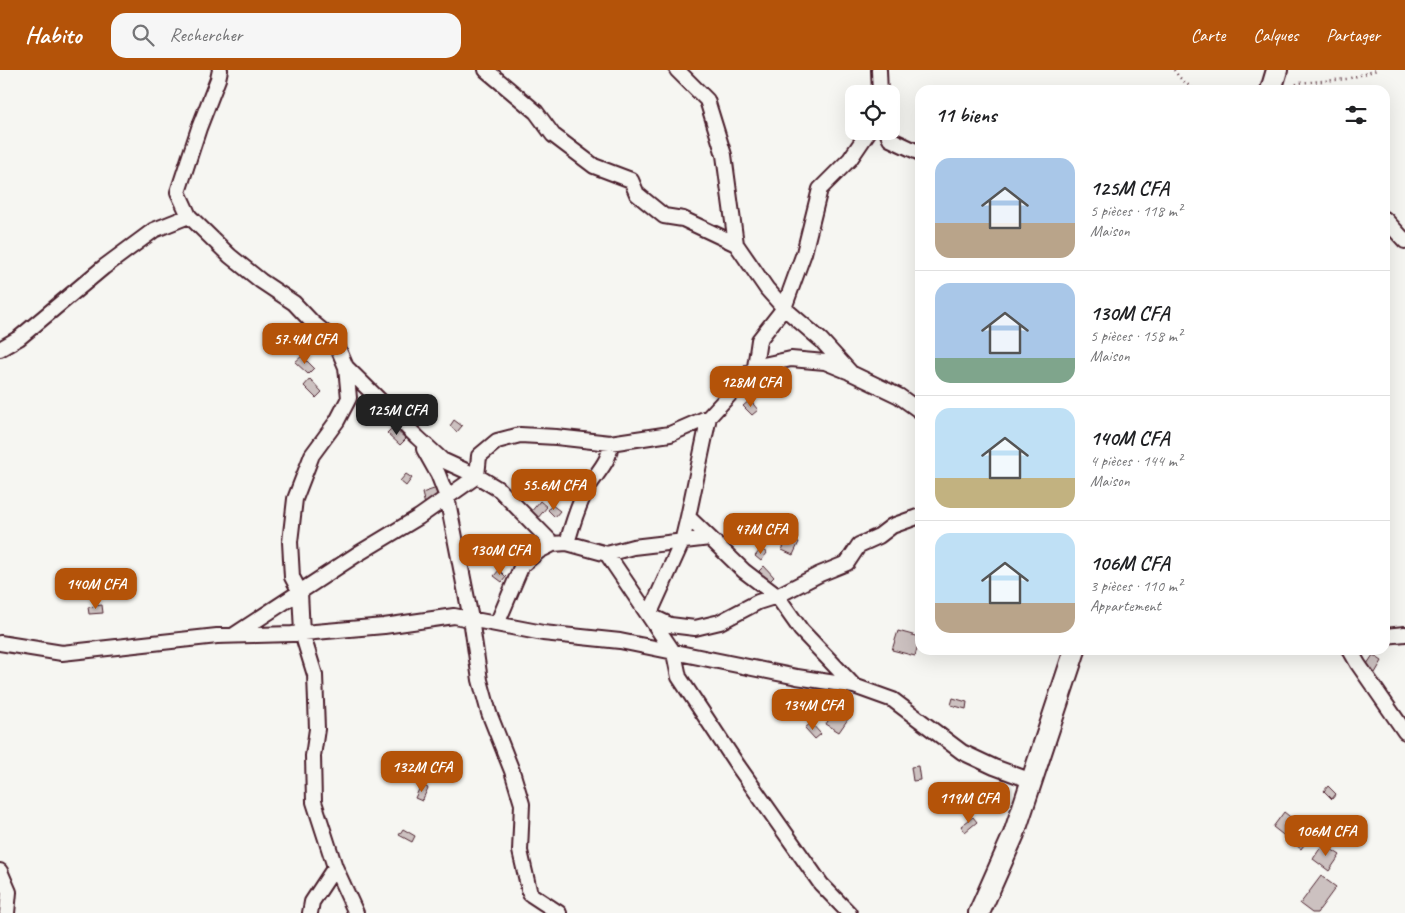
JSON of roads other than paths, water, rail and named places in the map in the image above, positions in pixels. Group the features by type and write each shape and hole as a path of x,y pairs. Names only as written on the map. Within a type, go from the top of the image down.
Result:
{"main road":[{"path":"1272,85 1277,70"},
{"path":"979,913 1014,834 1073,655"}],"street":[{"path":"220,70 178,192 189,216 230,256 261,282 294,303 313,323 335,341 346,367 349,398 338,421 312,456 295,499 290,542 292,577 300,592 302,633 315,675 317,729 313,756 314,802 335,867 356,913"},
{"path":"486,70 536,112 553,135 594,166 631,180 637,194 664,216 683,219 736,244"},
{"path":"677,70 707,100 724,155 736,244 767,288 784,308 821,340 851,373"},
{"path":"879,70 880,85"},
{"path":"755,367 759,340 784,308 804,253 820,189 850,159 863,140"},
{"path":"892,140 915,151"},
{"path":"0,349 19,338 104,268 154,230 189,216"},
{"path":"1390,224 1405,241"},
{"path":"233,635 477,476 479,456 497,441 520,435 610,443 670,434 709,417 755,367 791,359 825,362 899,396 915,407"},
{"path":"346,367 442,460 477,476 500,490 553,544"},
{"path":"649,615 682,542 709,417"},
{"path":"417,437 438,474 447,497 471,620 480,680 489,713 512,771 522,804 520,851 530,894 559,913"},
{"path":"568,543 576,515 586,491 604,464 610,443"},
{"path":"688,517 744,572 777,596 801,630 854,686"},
{"path":"649,615 670,625 695,628 720,622 758,602 777,596 820,574 847,563 860,545 879,536 892,526 915,518"},
{"path":"497,624 522,565 539,551 553,544 568,543 607,554 632,547 710,538"},
{"path":"607,554 674,653 679,677 738,766 822,884 849,913"},
{"path":"0,643 62,653 233,635 302,633 384,626 454,616 543,633 620,641 797,677 854,686 893,700 962,752 994,767 1032,781"},
{"path":"1390,636 1405,634"},
{"path":"1353,655 1405,732"},
{"path":"310,913 312,902 335,867"},
{"path":"0,871 8,892 7,913"}]}
